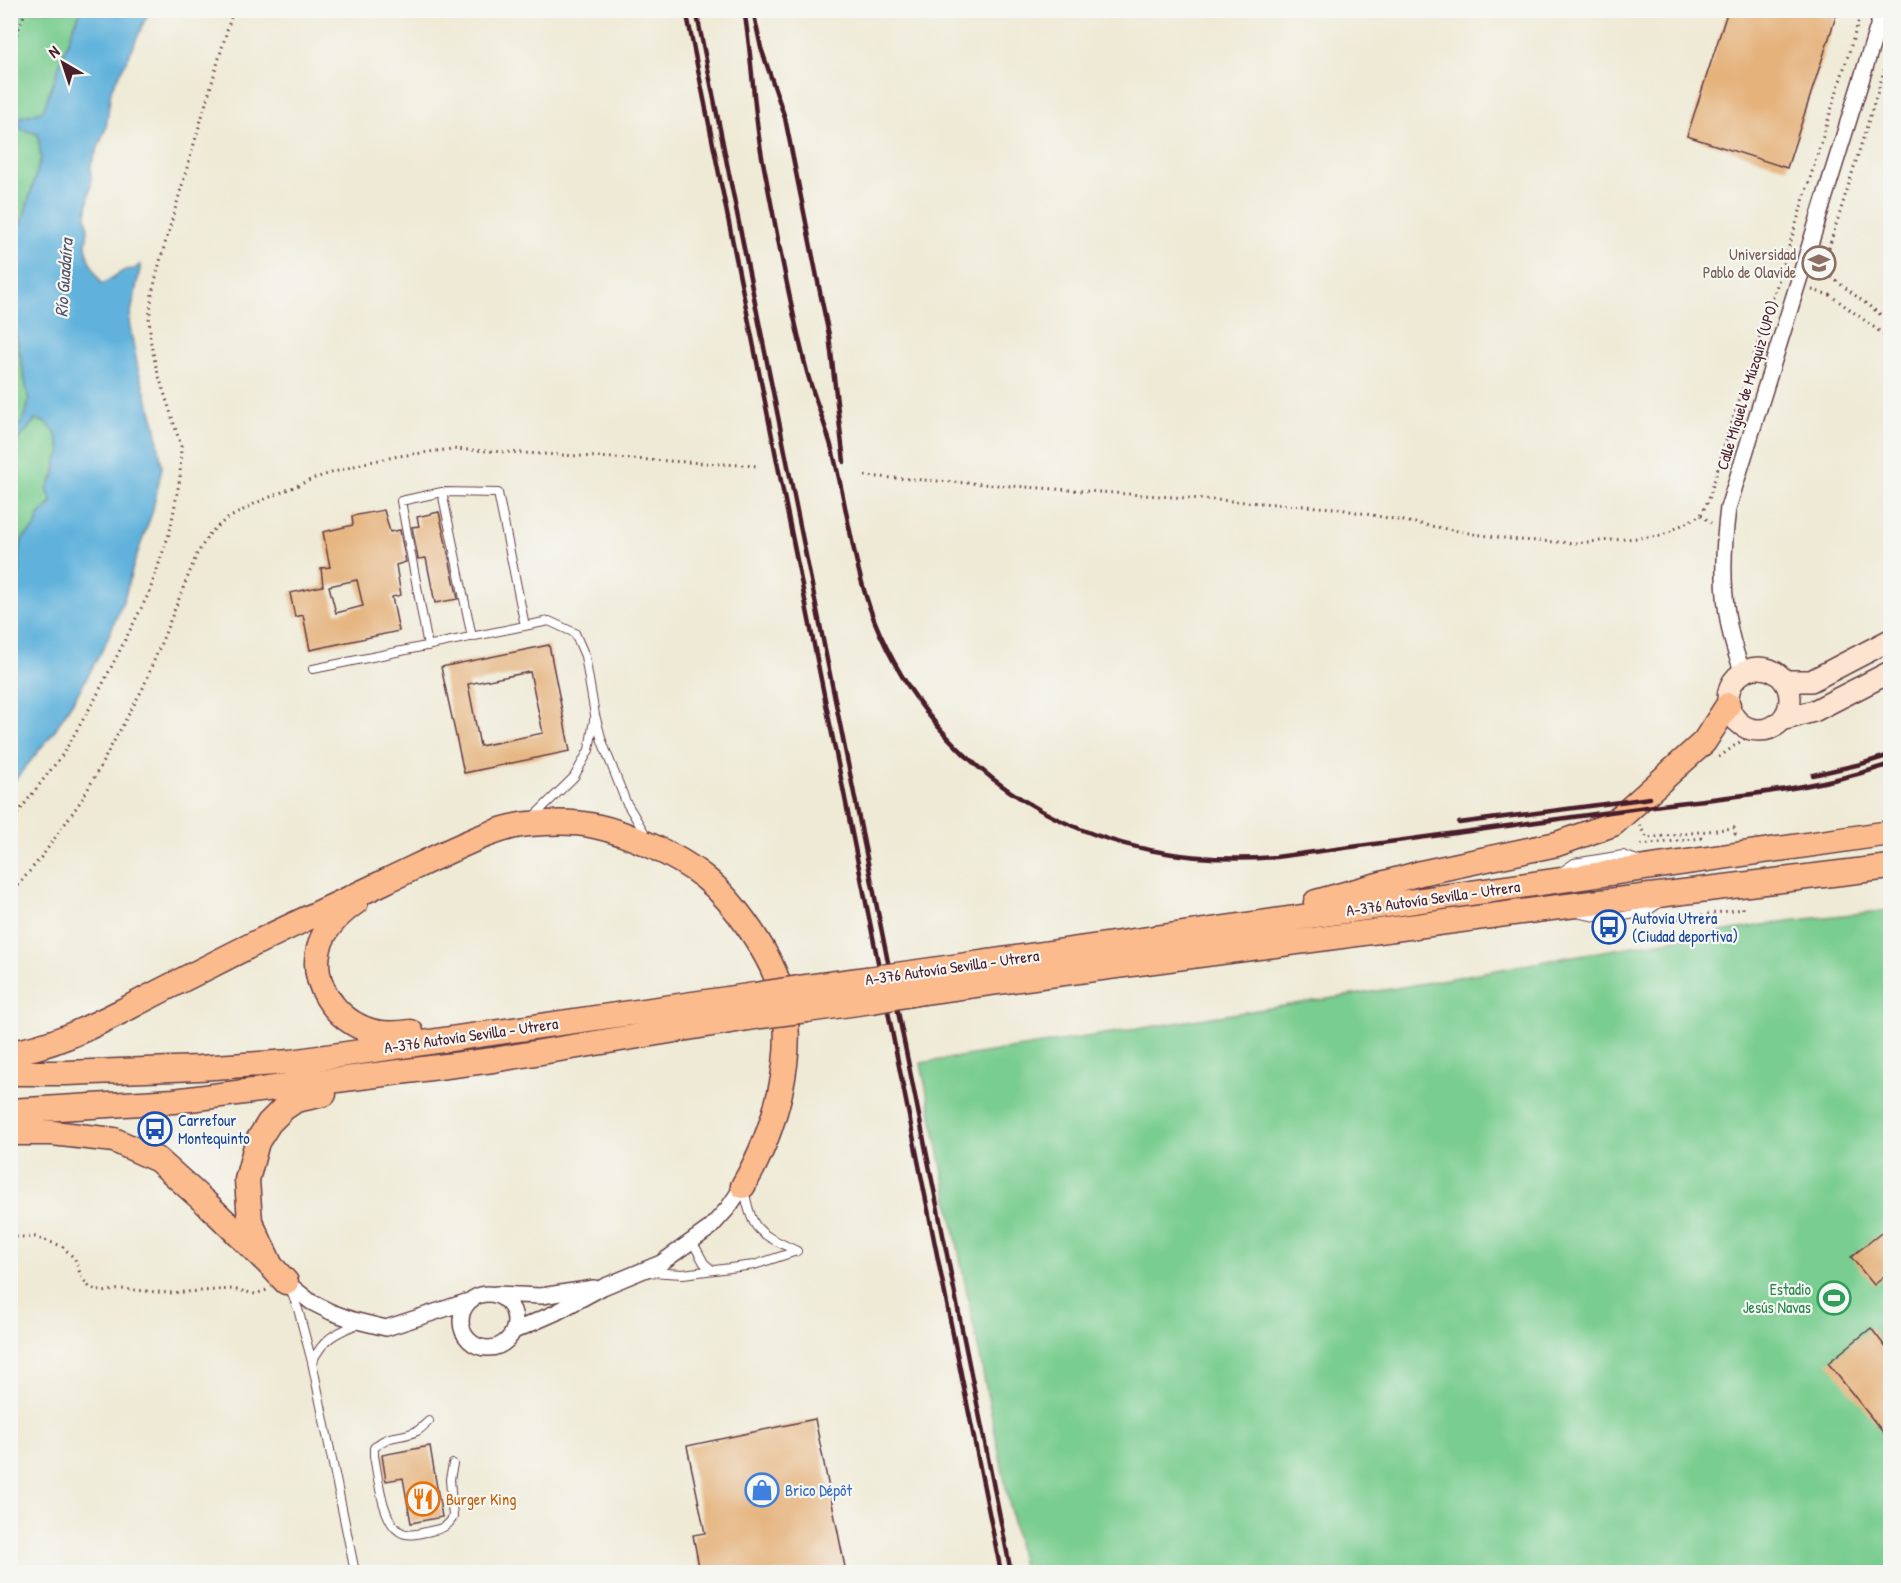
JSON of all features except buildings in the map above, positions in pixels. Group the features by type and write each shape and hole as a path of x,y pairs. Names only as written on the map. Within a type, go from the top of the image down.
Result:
{"main road":[{"path":"1280,919 1321,899 1421,873 1557,844 1613,824 1704,742 1728,705"},
{"path":"10,1053 40,1047 79,1033 248,946 454,848 502,829 526,824 594,825 628,836 654,848 688,866 706,879 744,921 763,949 778,979 786,1024 786,1046 780,1091 765,1141 743,1186"},
{"name":"A-376 Autovía Sevilla - Utrera","path":"10,1073 155,1070 291,1062 549,1024 758,1005 920,982 1280,919 1889,833"},
{"name":"A-376 Autovía Sevilla - Utrera","path":"920,982 1890,867"},
{"path":"385,882 336,918 319,948 319,977 323,992 342,1016 366,1030 394,1034 505,1023 549,1024"},
{"name":"A-376 Autovía Sevilla - Utrera","path":"10,1111 174,1101 493,1060 758,1005"},
{"path":"282,1278 250,1221 247,1180 257,1142 269,1123 296,1100 405,1080 493,1060"},
{"path":"10,1123 106,1106"},
{"path":"10,1133 52,1133 114,1140 158,1161 207,1204 282,1278"}],"street":[{"name":"Calle Miguel de Múzquiz (UPO)","path":"1743,672 1737,659 1727,617 1724,588 1723,547 1728,508 1882,10"},
{"path":"1785,681 1811,681 1890,640"},
{"path":"1782,720 1790,704 1789,689 1785,681 1774,672 1768,669 1751,669 1743,672 1732,682 1728,705 1732,716 1738,724 1755,731 1769,729 1782,720 1814,711 1890,672"},
{"path":"469,1301 462,1315 463,1331 473,1343 488,1348 503,1343 514,1331 555,1313 603,1287 661,1263 710,1228 743,1186"},
{"path":"282,1278 311,1302 331,1312 386,1328 469,1301 479,1295 540,1296 603,1287"},
{"path":"490,1294 502,1297 511,1306 516,1318 514,1331"}],"lane":[{"path":"428,646 401,501 442,492 498,492 525,626"},
{"path":"442,492 472,637"},
{"path":"313,669 549,621 575,633 585,656 595,716 602,741 626,802 654,848"},
{"path":"526,824 574,777 589,750 595,716"},
{"path":"641,1271 683,1274 754,1265 797,1251 771,1239 756,1227 749,1212 743,1186"},
{"path":"692,1241 704,1263 712,1270"},
{"path":"282,1278 298,1309 312,1362 355,1572"},
{"path":"312,1362 327,1339 363,1322"},
{"path":"429,1421 417,1431 388,1438 379,1442 374,1448 385,1510 400,1533 409,1534 443,1528 451,1521 453,1517 450,1479 453,1464"}],"path":[{"path":"10,51 27,10"},
{"path":"10,823 63,754 95,699 149,593 170,531 180,478 181,446 156,368 151,343 149,320 152,294 233,10"},
{"path":"866,476 1334,508 1519,540 1576,543 1661,536 1701,515 1709,499 1862,10"},
{"path":"1890,52 1821,270 1890,322"},
{"path":"1779,279 1830,295 1890,339"},
{"path":"10,895 43,855 83,798 143,688 197,554 210,533 225,520 256,503 315,478 364,463 452,449 758,466"},
{"path":"1638,823 1647,838 1734,828 1735,834 1723,835"},
{"path":"1641,845 1711,837"},
{"path":"1654,922 1743,909"},
{"path":"10,1237 35,1237 62,1246 75,1259 81,1276 90,1288 103,1292 121,1289 169,1293 232,1289 255,1294 282,1278"}],"green space":[{"path":"11,11 81,11 43,111 21,117 21,129 38,134 41,158 21,226 11,251"},
{"path":"10,307 29,400 23,419 11,435"},
{"path":"36,419 51,427 61,452 56,462 55,474 47,489 52,502 39,516 35,528 23,538 19,552 20,572 11,601 11,457 18,440"},
{"path":"1890,910 1890,1572 1023,1572 921,1063 1397,988 1788,921"}],"water":[{"name":"Río Guadaíra","path":"81,11 149,11 111,90 106,128 91,165 86,215 88,229 86,245 88,258 101,283 141,264 129,322 138,369 155,424 162,467 152,513 124,599 104,647 53,733 11,785 11,601 20,572 19,552 23,538 35,528 39,516 52,503 47,489 55,474 56,462 61,452 51,427 36,419 18,440 11,457 11,435 23,419 29,400 11,307 10,251 21,226 41,158 38,134 21,129 18,122 21,117 43,111"}],"railway":[{"path":"686,10 1001,1572"},
{"path":"696,10 1011,1572"},
{"path":"744,10 760,143 789,294 807,372 839,476 853,545 871,612 880,634 911,690 948,738 992,778 1041,810 1095,835 1152,850 1213,858 1276,857 1774,791 1833,780 1890,764"},
{"path":"753,10 761,48 785,118 829,335 844,462"},
{"path":"1813,775 1890,755"},
{"path":"1459,823 1650,798"}],"place":[{"name":"Universidad Pablo de Olavide","path":"1819,263"},
{"name":"Autovía Utrera (Ciudad deportiva)","path":"1609,927"},
{"name":"Carrefour Montequinto","path":"155,1129"},
{"name":"Estadio Jesús Navas","path":"1834,1298"},
{"name":"Brico Dépôt","path":"762,1490"},
{"name":"Burger King","path":"423,1499"}]}
